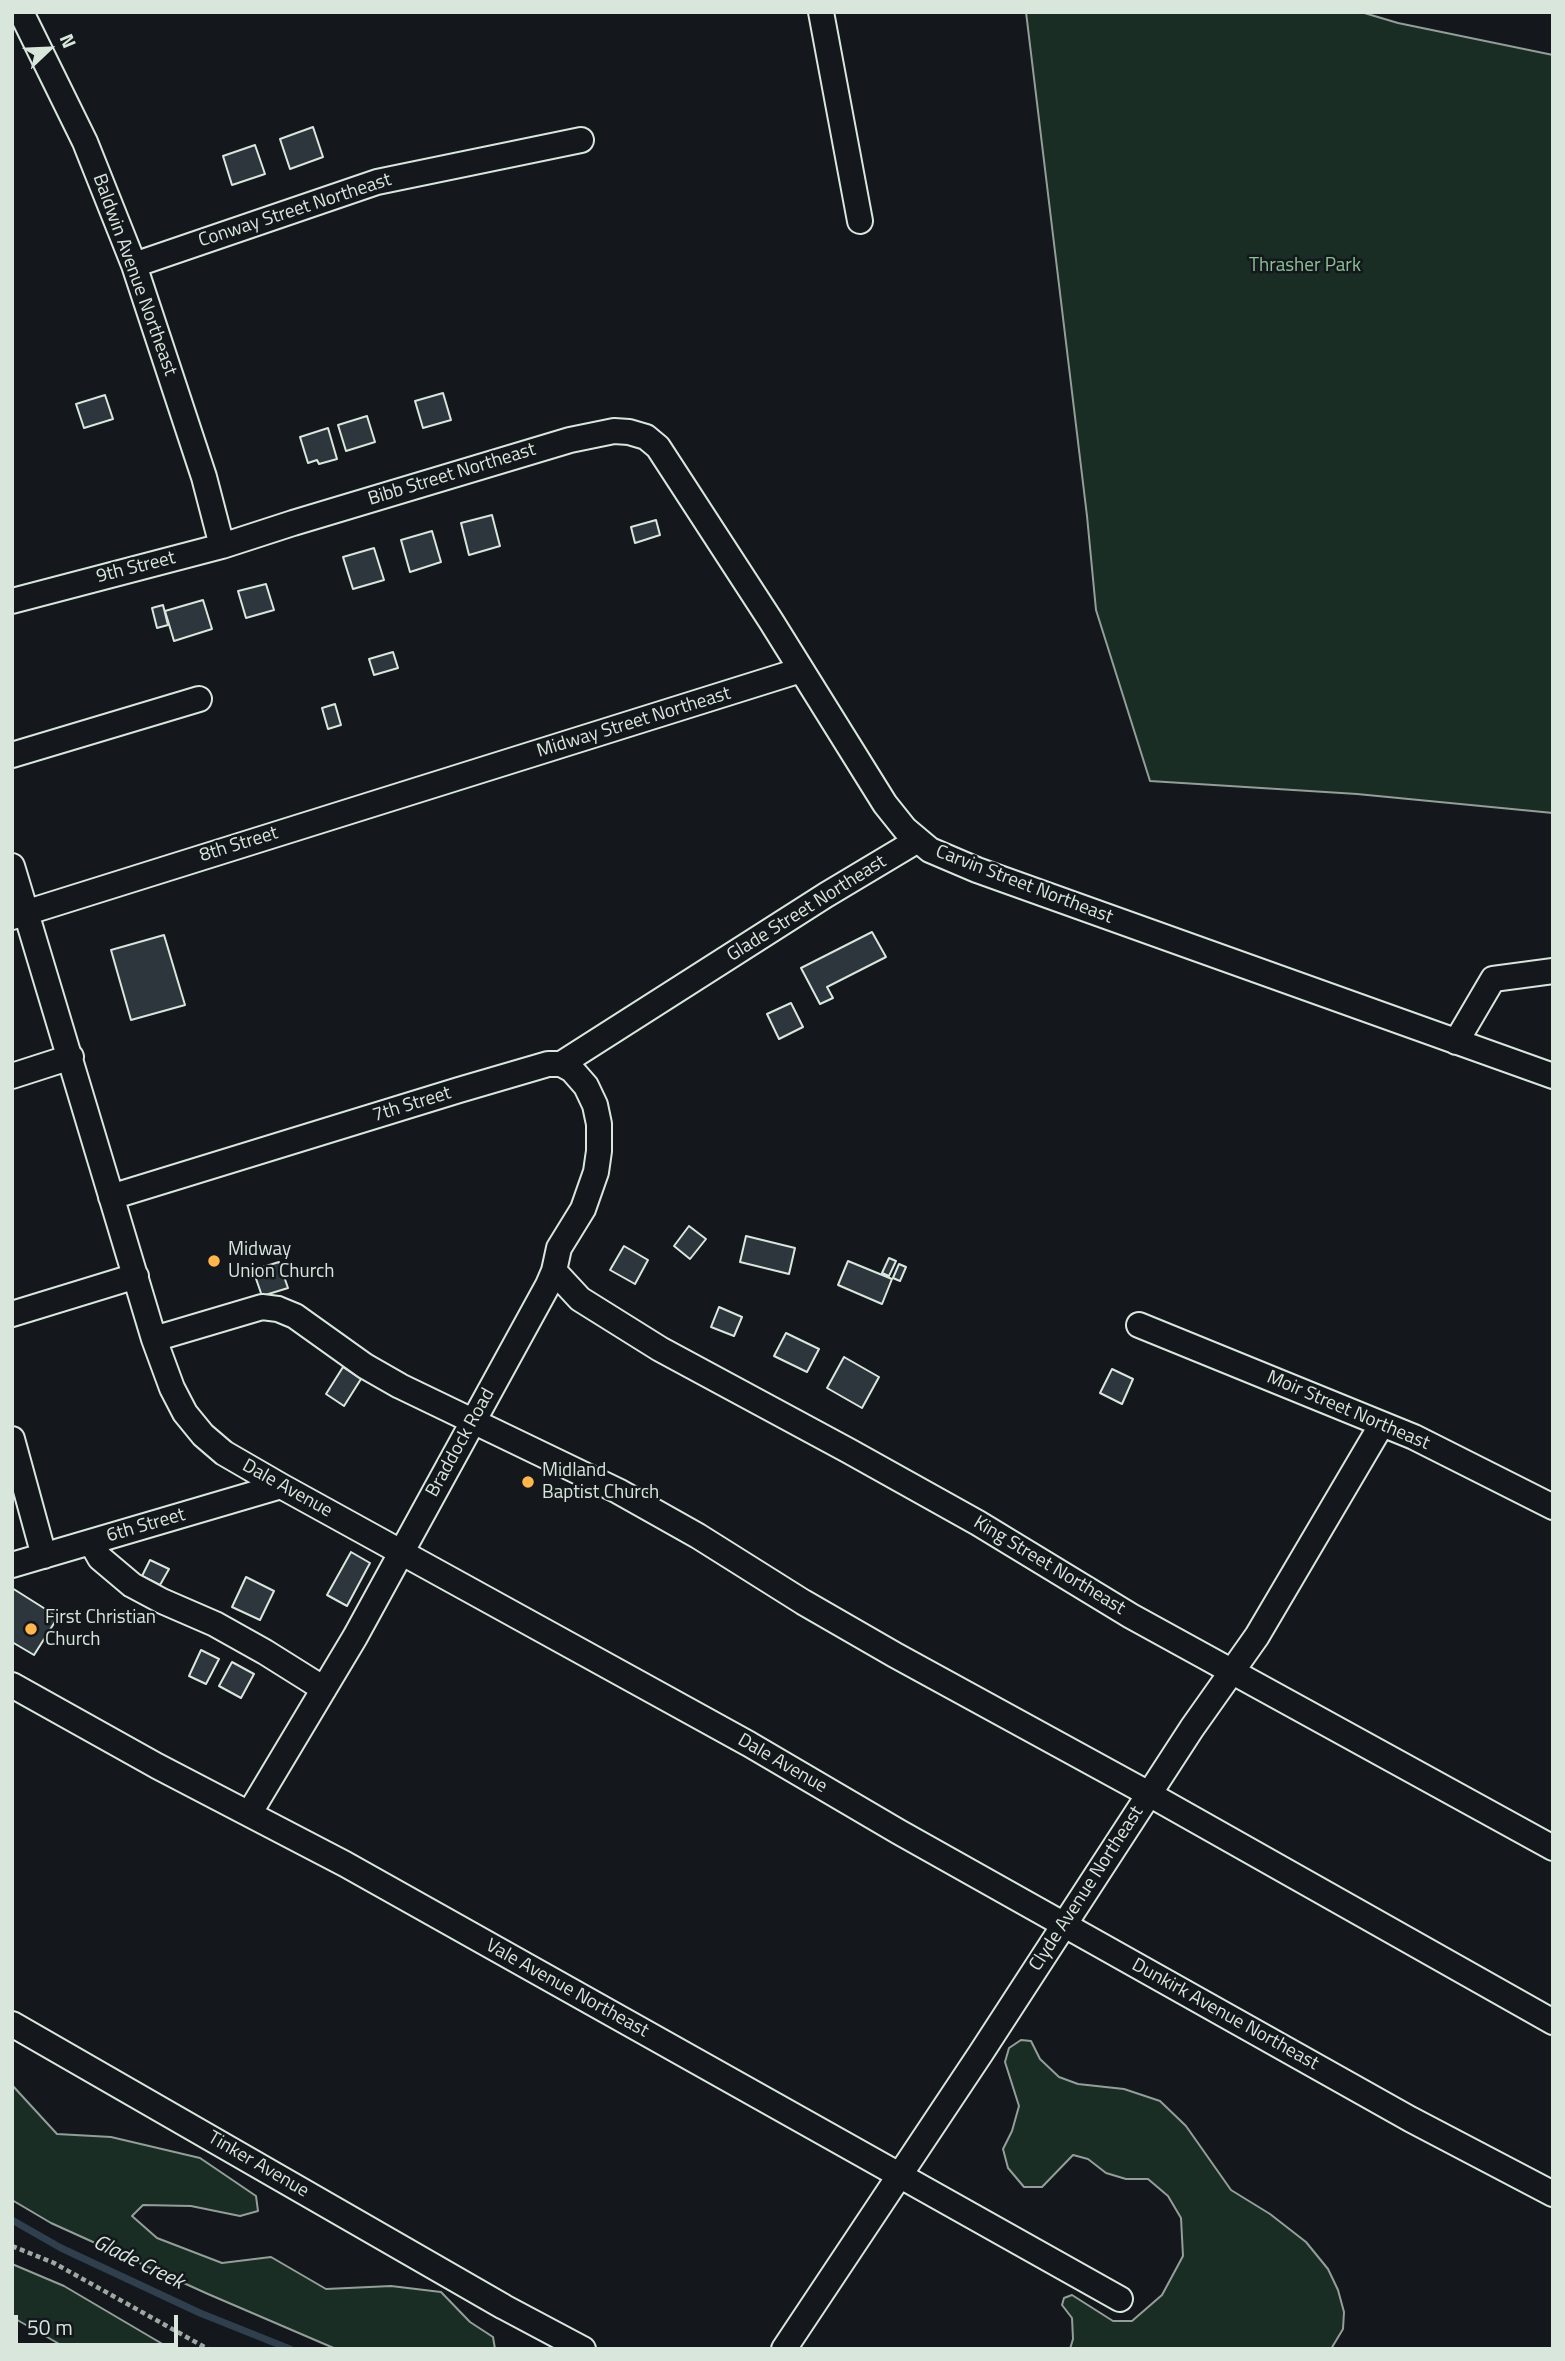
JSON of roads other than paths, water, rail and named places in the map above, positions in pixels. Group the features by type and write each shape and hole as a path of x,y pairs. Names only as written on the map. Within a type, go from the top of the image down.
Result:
{"street":[{"name":"Baldwin Avenue Northeast","path":"22,12 85,142 134,265 204,477 222,546"},
{"path":"821,12 860,221"},
{"name":"Conway Street Northeast","path":"134,265 377,182 581,140"},
{"name":"Bibb Street Northeast","path":"260,533 570,440 614,431 646,437"},
{"name":"Carvin Street Northeast","path":"646,437 658,447 885,804 930,850 977,870 1553,1076"},
{"name":"9th Street","path":"12,601 222,546 260,533"},
{"name":"Midway Street Northeast","path":"467,776 801,670"},
{"path":"12,755 199,699"},
{"name":"8th Street","path":"19,914 467,776"},
{"name":"Glade Street Northeast","path":"696,979 826,895 918,840"},
{"name":"Dale Avenue","path":"12,866 19,914 71,1057 154,1339 172,1388 185,1413 203,1435 224,1453 281,1486 749,1744 899,1832"},
{"path":"1457,1042 1493,979 1553,971"},
{"name":"7th Street","path":"111,1197 459,1090 548,1064 561,1064 696,979"},
{"path":"12,1076 71,1057"},
{"name":"Braddock Road","path":"250,1814 324,1689 473,1422 554,1271 559,1248 583,1209 596,1172 599,1124 595,1105 586,1086 572,1070 561,1064"},
{"name":"King Street Northeast","path":"554,1271 580,1299 660,1349 861,1457 978,1523 1131,1616 1553,1848"},
{"path":"12,1314 136,1276"},
{"path":"154,1339 262,1307 278,1308 295,1316 365,1366 388,1379 618,1491 698,1535 803,1602 895,1655 1149,1794 1553,2022"},
{"name":"Moir Street Northeast","path":"1139,1325 1426,1443 1553,1507"},
{"name":"Clyde Avenue Northeast","path":"784,2349 1256,1636 1382,1424"},
{"path":"12,1439 44,1556"},
{"name":"6th Street","path":"12,1565 281,1486"},
{"path":"91,1542 100,1558 132,1585 215,1624 324,1689"},
{"name":"Vale Avenue Northeast","path":"12,1685 157,1766 345,1864 1120,2299"},
{"name":"Dunkirk Avenue Northeast","path":"899,1832 1410,2119 1553,2194"},
{"name":"Tinker Avenue","path":"12,2024 504,2307 583,2349"}],"waterway":[{"name":"Glade Creek","path":"12,2220 61,2248 200,2313 290,2349"}],"place":[{"name":"Midway Union Church","path":"214,1261"},
{"name":"Midland Baptist Church","path":"528,1482"},
{"name":"First Christian Church","path":"31,1629"}],"park label":[{"name":"Thrasher Park","path":"1305,266"}]}
